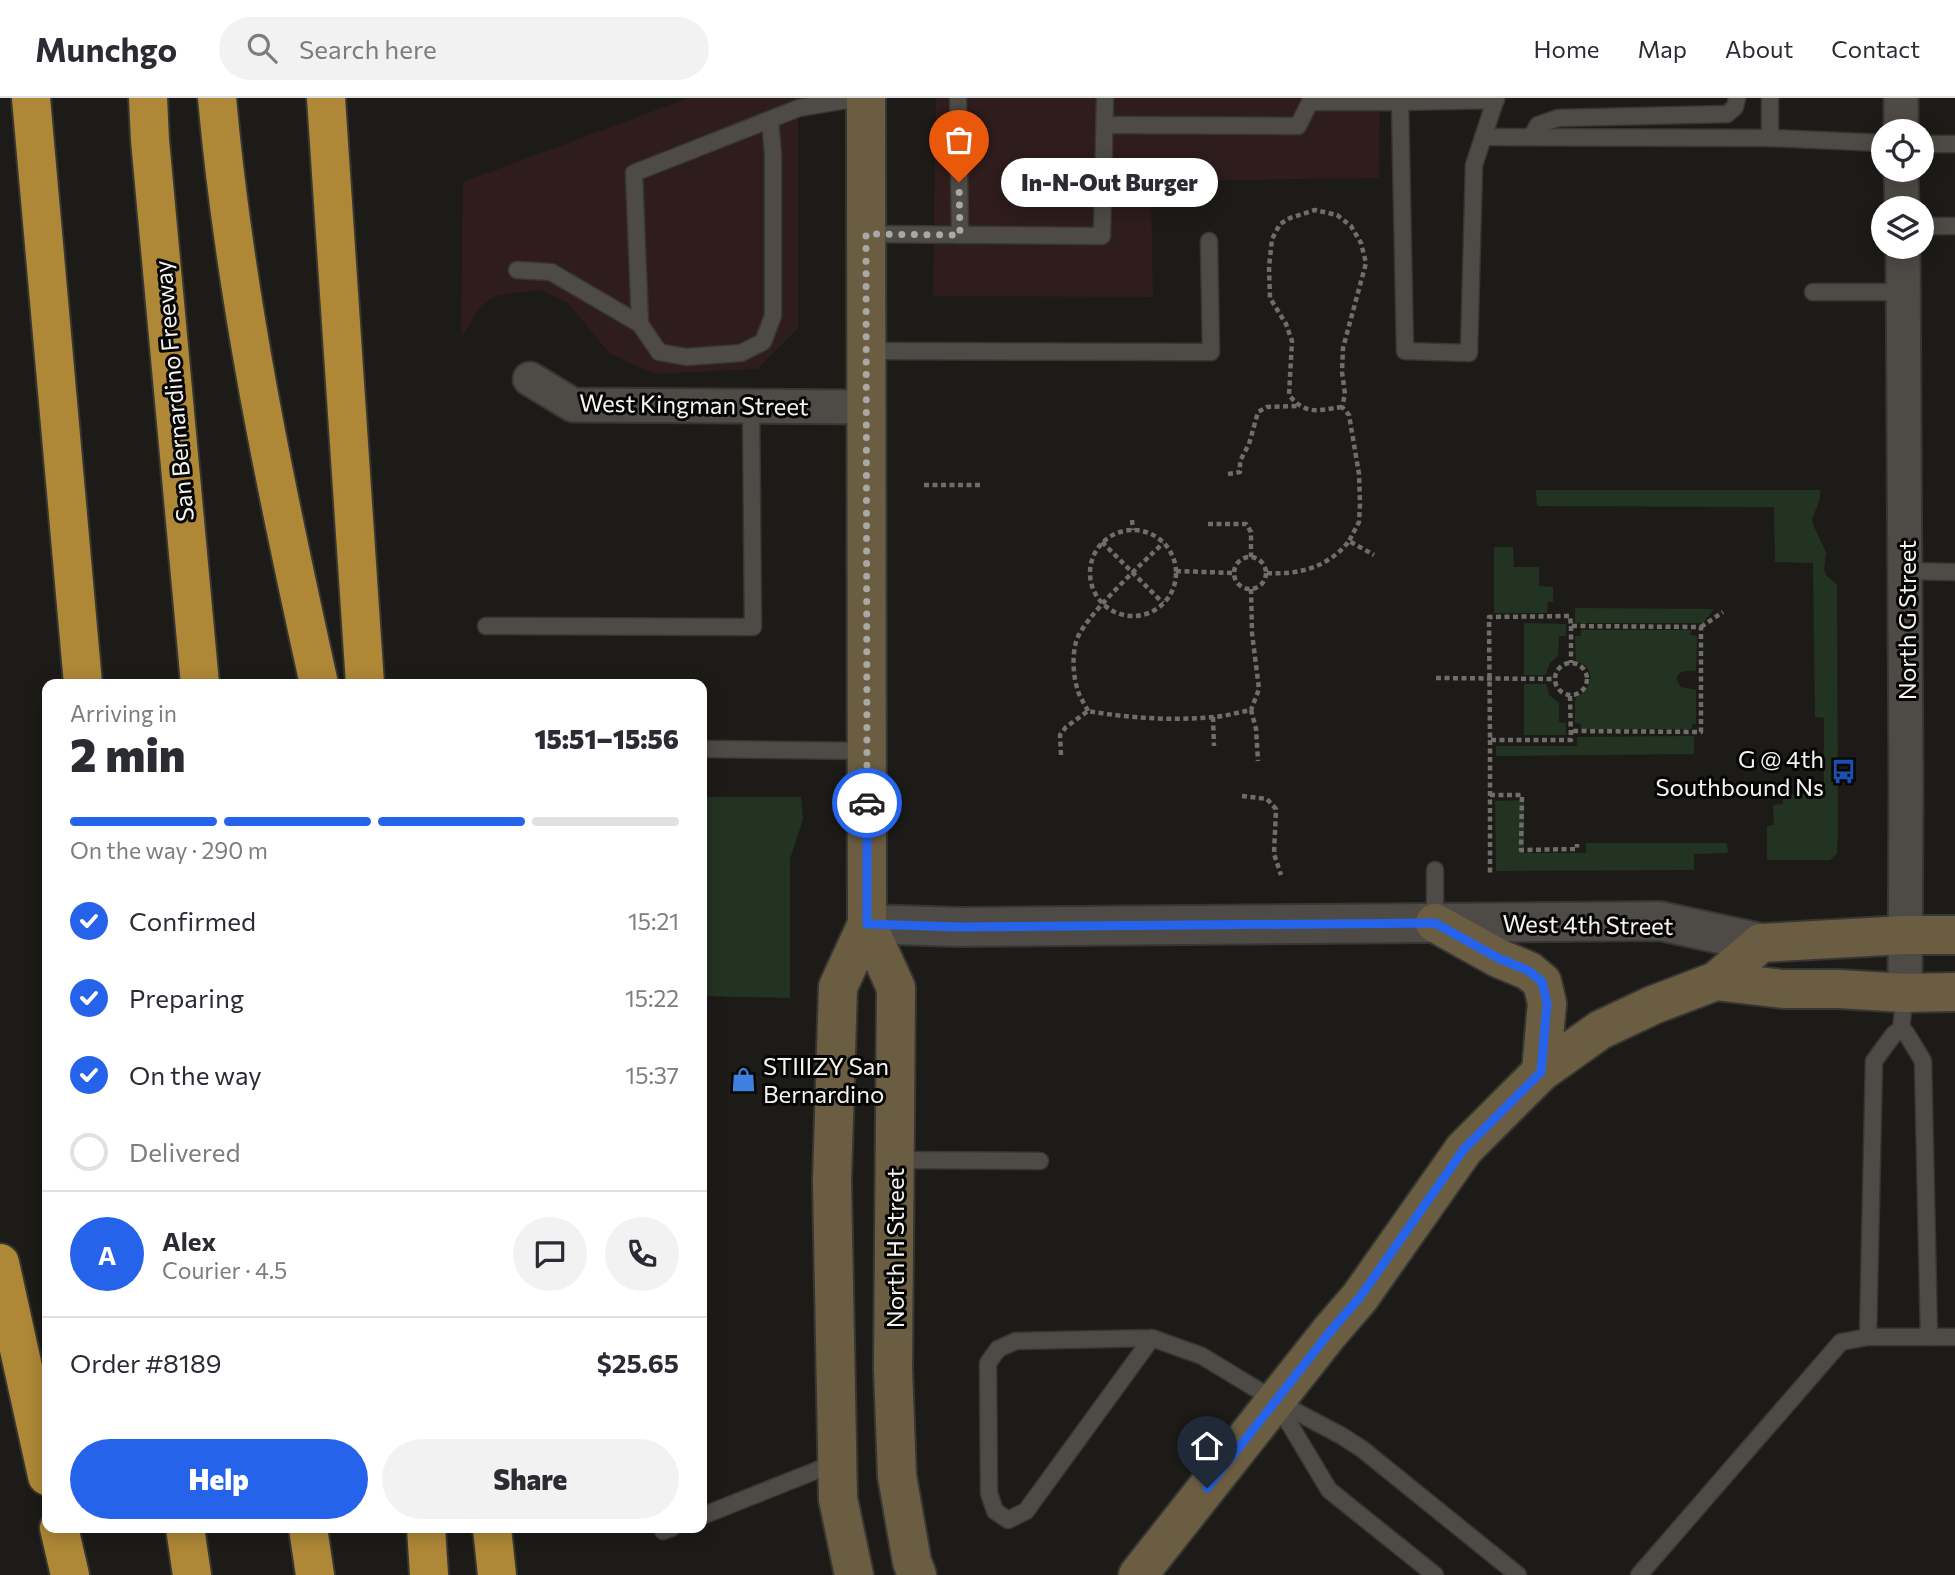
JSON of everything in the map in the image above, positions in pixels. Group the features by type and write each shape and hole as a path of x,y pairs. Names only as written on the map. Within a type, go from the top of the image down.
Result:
{"highway":[{"path":"31,98 83,679"},
{"name":"San Bernardino Freeway","path":"148,98 152,167 200,679"},
{"path":"217,98 224,176 241,297 286,535 319,679"},
{"path":"326,98 365,679"},
{"path":"0,1263 42,1454"},
{"path":"60,1533 70,1575"},
{"path":"186,1533 192,1575"},
{"path":"310,1533 315,1575"},
{"path":"426,1533 429,1575"},
{"path":"493,1533 497,1575"}],"main road":[{"name":"North H Street","path":"866,98 867,924 896,988 893,1369 897,1476 912,1563 917,1575"},
{"path":"1435,923 1498,958 1529,971 1542,982 1547,1003 1541,1072"},
{"name":"North H Street","path":"854,1575 838,1499 832,1181 838,987 867,924"},
{"path":"1138,1575 1360,1297 1464,1149 1541,1072 1600,1030 1653,1005 1716,981 1760,943 1955,935"},
{"path":"1716,981 1783,989 1839,989 1903,1011 1955,992"}],"street":[{"path":"1901,98 1901,119"},
{"name":"North G Street","path":"1903,259 1903,1011"},
{"name":"West Kingman Street","path":"530,379 573,405 866,407"},
{"name":"West 4th Street","path":"867,924 960,927 1660,921 1760,943"}],"lane":[{"path":"640,324 634,173 799,108 859,98"},
{"path":"958,98 960,235"},
{"path":"866,234 1102,236 1105,98"},
{"path":"1531,137 1538,125 1558,118 1727,114 1735,107 1737,98"},
{"path":"1770,98 1770,138"},
{"path":"1105,125 1298,126 1312,100 1400,102 1496,99 1474,165 1469,354 1405,351 1400,102"},
{"path":"517,270 551,272 640,324 659,352 686,357 741,353 763,342 773,316 773,155 770,120"},
{"path":"1483,137 1770,138 1871,142"},
{"path":"1934,144 1955,144"},
{"path":"1934,226 1955,226"},
{"path":"866,351 1211,352 1209,241"},
{"path":"1813,292 1903,292"},
{"path":"486,626 753,627 751,406"},
{"path":"1905,571 1955,572"},
{"path":"707,749 866,751"},
{"path":"1435,870 1435,923"},
{"path":"1868,1337 1874,1061 1894,1034 1903,1011"},
{"path":"1903,1011 1906,1033 1923,1061 1928,1337"},
{"path":"894,1160 1040,1161"},
{"path":"1639,1575 1841,1342 1868,1337 1955,1337"},
{"path":"1152,1338 1026,1511 1008,1520 995,1511 989,1493 988,1363 998,1349 1016,1341 1152,1338 1202,1356 1276,1401 1342,1436 1362,1449 1518,1575"},
{"path":"1276,1401 1329,1490 1435,1575"},
{"path":"707,1514 838,1462"}],"path":[{"path":"1315,211 1337,215 1351,226 1361,243 1366,263 1343,348 1345,394 1342,407 1309,411 1298,406 1289,395 1292,341 1286,324 1270,298 1272,239 1280,224 1290,218 1315,211"},
{"path":"1228,474 1240,472 1240,461 1249,444 1258,412 1267,407 1298,406"},
{"path":"1267,573 1291,574 1324,563 1342,550 1359,522 1359,474 1349,415 1342,407"},
{"path":"924,485 980,485"},
{"path":"1132,520 1133,530"},
{"path":"1208,524 1246,524 1251,532 1251,556"},
{"path":"1133,530 1142,530 1163,543 1173,557 1176,571 1171,593 1163,603 1146,614 1135,616 1114,612 1103,604 1095,595 1090,582 1094,554 1102,542 1114,534 1133,530"},
{"path":"1349,541 1374,555"},
{"path":"1102,542 1163,603"},
{"path":"1088,711 1078,692 1074,676 1077,639 1083,627 1103,604 1163,543"},
{"path":"1251,556 1265,564 1267,573 1262,586 1246,589 1237,583 1234,573 1237,563 1251,556"},
{"path":"1176,571 1234,573"},
{"path":"1251,589 1252,633 1259,689 1251,710 1256,729 1258,761"},
{"path":"1571,626 1701,627 1723,612"},
{"path":"1490,875 1489,617 1570,616 1571,663"},
{"path":"1571,731 1701,732 1701,627"},
{"path":"1571,663 1585,671 1587,682 1581,692 1570,696 1557,689 1554,679 1561,666 1571,663"},
{"path":"1436,678 1554,679"},
{"path":"1490,740 1571,740 1570,696"},
{"path":"1061,755 1060,735 1066,727 1088,711 1186,719 1251,710"},
{"path":"1213,717 1214,746"},
{"path":"1490,795 1522,795 1521,850 1577,849 1577,844"},
{"path":"1242,796 1267,799 1276,809 1274,854 1281,875"}],"shaded area":[{"path":"688,98 798,98 798,328 757,369 655,374 610,354 568,303 541,290 498,295 481,306 461,338 463,182"},
{"path":"936,98 1380,98 1379,178 1177,181 1151,186 1153,297 933,296"}],"green space":[{"path":"1536,490 1820,490 1820,499 1812,519 1826,552 1826,575 1837,585 1838,829 1837,853 1830,860 1767,860 1767,826 1774,825 1773,805 1783,804 1783,794 1821,794 1821,786 1824,785 1824,718 1815,717 1813,563 1775,562 1774,507 1537,506"},
{"path":"1494,547 1513,547 1514,567 1539,567 1539,586 1553,587 1553,602 1548,602 1547,613 1494,613"},
{"path":"1575,608 1714,609 1703,623 1575,623"},
{"path":"1524,623 1566,624 1566,636 1559,636 1558,656 1550,663 1545,675 1524,675"},
{"path":"1581,630 1691,630 1690,635 1697,636 1696,671 1680,673 1677,678 1681,687 1696,690 1696,724 1692,724 1692,729 1581,729 1581,724 1575,723 1575,699 1589,685 1590,674 1588,669 1576,661 1575,636 1581,636"},
{"path":"1524,684 1546,684 1549,695 1559,703 1559,722 1566,723 1566,735 1524,735"},
{"path":"1694,736 1694,754 1496,756 1496,746 1577,746 1577,737"},
{"path":"707,797 801,797 803,819 790,859 790,998 707,996"},
{"path":"1524,800 1524,853 1586,853 1586,843 1727,843 1728,853 1694,854 1694,870 1496,871 1495,801"}],"way so far":[{"path":"867,803 866,234 960,235 959,182"}],"place":[{"name":"In-N-Out Burger","path":"959,182"},
{"name":"G @ 4th Southbound Ns","path":"1844,772"},
{"name":"STIIIZY San Bernardino","path":"743,1079"}],"route":[{"path":"867,803 867,924 960,927 1435,923 1498,958 1529,971 1542,982 1547,1003 1541,1072 1464,1149 1360,1297 1207,1488"}]}
